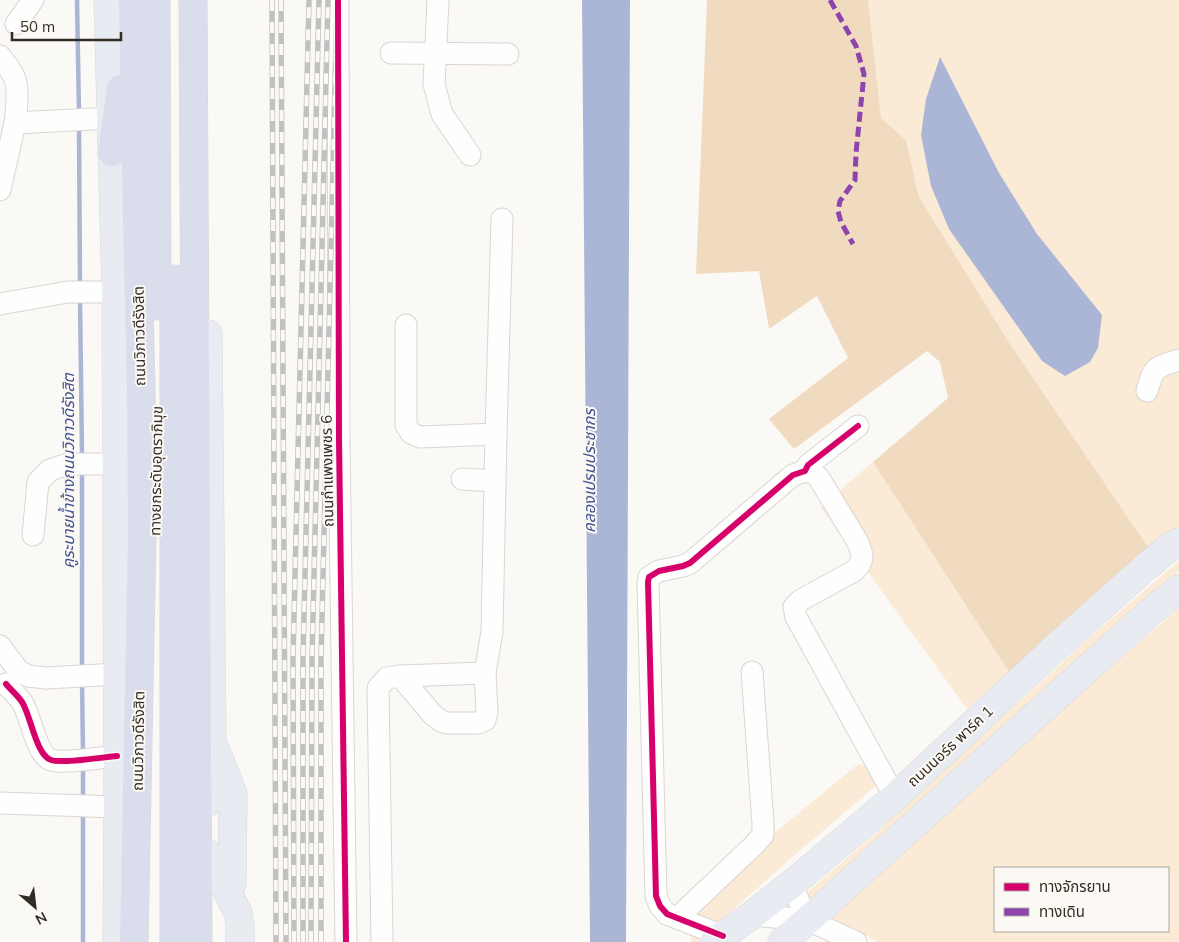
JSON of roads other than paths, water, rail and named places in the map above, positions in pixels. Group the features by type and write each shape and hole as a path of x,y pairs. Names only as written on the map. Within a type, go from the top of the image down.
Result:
{"highway":[{"path":"112,152 133,0"},
{"name":"ถนนวิภาวดีรังสิต","path":"133,0 142,526 134,942"},
{"name":"ทางยกระดับอุตราภิมุข","path":"133,0 158,388 151,692 148,942"},
{"path":"192,1 207,136"},
{"path":"192,1 198,942"},
{"name":"ทางยกระดับอุตราภิมุข","path":"174,942 173,676 192,1"}],"main road":[{"name":"ถนนวิภาวดีรังสิต","path":"117,942 106,806 103,292 112,152 101,119 133,0"},
{"path":"207,136 212,739 208,854 208,942"},
{"name":"ถนนนอร์ธ พาร์ค 1","path":"719,939 793,883 895,797 1077,628 1147,566 1179,542"},
{"path":"782,942 1154,608 1179,589"},
{"path":"212,739 232,794 232,883"},
{"path":"208,854 238,914 240,942"}],"street":[{"path":"16,24 33,0"},
{"name":"ถนนกำแพงเพชร 6","path":"338,0 339,430 346,942"},
{"path":"438,0 434,84 442,114 470,155"},
{"path":"391,53 508,54"},
{"path":"0,56 8,66 16,82 17,91 15,123 0,190"},
{"path":"15,123 101,119"},
{"path":"400,676 433,715 441,721 446,723 478,724 485,720 487,712 485,673 492,632 502,219"},
{"path":"0,304 68,292 103,292"},
{"path":"406,325 406,425 411,433 420,437 496,434"},
{"path":"1147,392 1152,373 1159,367 1179,360"},
{"path":"805,471 808,465 858,426"},
{"path":"33,535 38,482 50,470 68,464 104,464"},
{"path":"719,939 667,914 660,906 656,896 648,582 649,577 659,571 690,563 793,475 805,471 813,473 819,478 857,541 862,551 862,560 854,571 801,600 794,607 796,617 895,797"},
{"path":"462,479 495,482"},
{"path":"0,646 18,670 28,676 46,678 106,674"},
{"path":"677,918 763,835 752,672"},
{"path":"382,942 378,688 387,678 400,676 485,673"},
{"path":"6,684 22,702 43,754 51,760 107,757"},
{"path":"1,802 106,806"},
{"path":"793,883 796,895 808,920"},
{"path":"752,915 808,920 856,942"}],"water":[{"name":"คลองเปรมประชากร","path":"582,0 630,0 626,942 590,942"},
{"path":"940,57 999,173 1037,234 1102,315 1098,348 1090,362 1065,376 1042,361 949,229 931,186 921,135 926,99"}],"waterway":[{"name":"คูระบายน้ำข้างถนนวิภาวดีรังสิต","path":"77,0 79,113"},
{"name":"คูระบายน้ำข้างถนนวิภาวดีรังสิต","path":"79,126 80,286"},
{"name":"คูระบายน้ำข้างถนนวิภาวดีรังสิต","path":"80,298 82,458"},
{"name":"คูระบายน้ำข้างถนนวิภาวดีรังสิต","path":"82,471 82,671"},
{"name":"คูระบายน้ำข้างถนนวิภาวดีรังสิต","path":"82,681 83,753"},
{"name":"คูระบายน้ำข้างถนนวิภาวดีรังสิต","path":"83,766 83,801"},
{"name":"คูระบายน้ำข้างถนนวิภาวดีรังสิต","path":"83,811 83,942"}],"railway":[{"path":"272,0 276,942"},
{"path":"281,0 286,942"},
{"path":"294,942 293,658 309,0"},
{"path":"303,942 303,658 319,0"},
{"path":"311,942 312,658 328,0"},
{"path":"321,942 321,659 337,0"}]}
